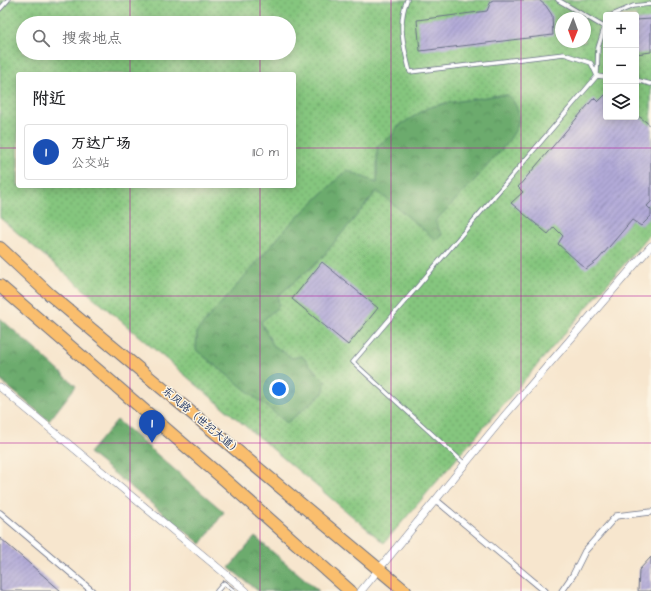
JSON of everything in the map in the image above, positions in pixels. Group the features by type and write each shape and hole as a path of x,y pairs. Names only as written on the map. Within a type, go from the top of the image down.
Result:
{"highway":[{"name":"东风路（世纪大道）","path":"0,248 48,293 405,591"},
{"path":"0,286 350,591"}],"street":[{"path":"361,591 506,414 651,246"},
{"path":"0,387 246,591"},
{"path":"436,500 545,591"},
{"path":"562,591 585,551 616,516 651,512"},
{"path":"0,513 92,591"}],"lane":[{"path":"0,9 8,0"},
{"path":"407,0 402,11 402,38 410,72 564,54 591,63 597,76"},
{"path":"558,0 603,27"},
{"path":"619,12 633,6 651,4"},
{"path":"465,464 353,362 597,76 598,48 603,31"},
{"path":"597,76 603,77"},
{"path":"639,81 651,84"},
{"path":"217,591 224,583 234,591"}],"green space":[{"path":"0,0 651,0 651,233 384,543 0,218"},
{"path":"508,95 518,110 519,120 516,129 506,144 480,175 435,221 442,235 436,240 377,191 320,260 278,296 279,306 261,322 273,345 292,358 302,356 326,382 323,393 287,423 196,350 197,331 290,224 347,170 377,183 377,146 393,135 397,127 427,108 446,103"},
{"path":"0,318 76,386 49,421 0,380"},
{"path":"117,420 224,512 201,544 89,453"},
{"path":"255,537 319,591 258,591 229,568"}],"building":[{"path":"539,0 546,6 552,15 553,35 420,51 417,20 487,11 491,1"},
{"path":"651,19 651,52 639,54 639,20"},
{"path":"603,97 603,120 639,120 640,117 651,126 651,202 647,206 651,210 651,216 641,226 632,220 598,260 586,269 558,244 563,236 554,227 548,234 511,203 523,192 518,187 594,98 598,102"},
{"path":"322,262 378,308 348,345 292,299"},
{"path":"0,538 61,591 0,591"},
{"path":"651,557 651,591 638,591 639,570"}],"place":[{"name":"万达广场","path":"152,443"}]}
